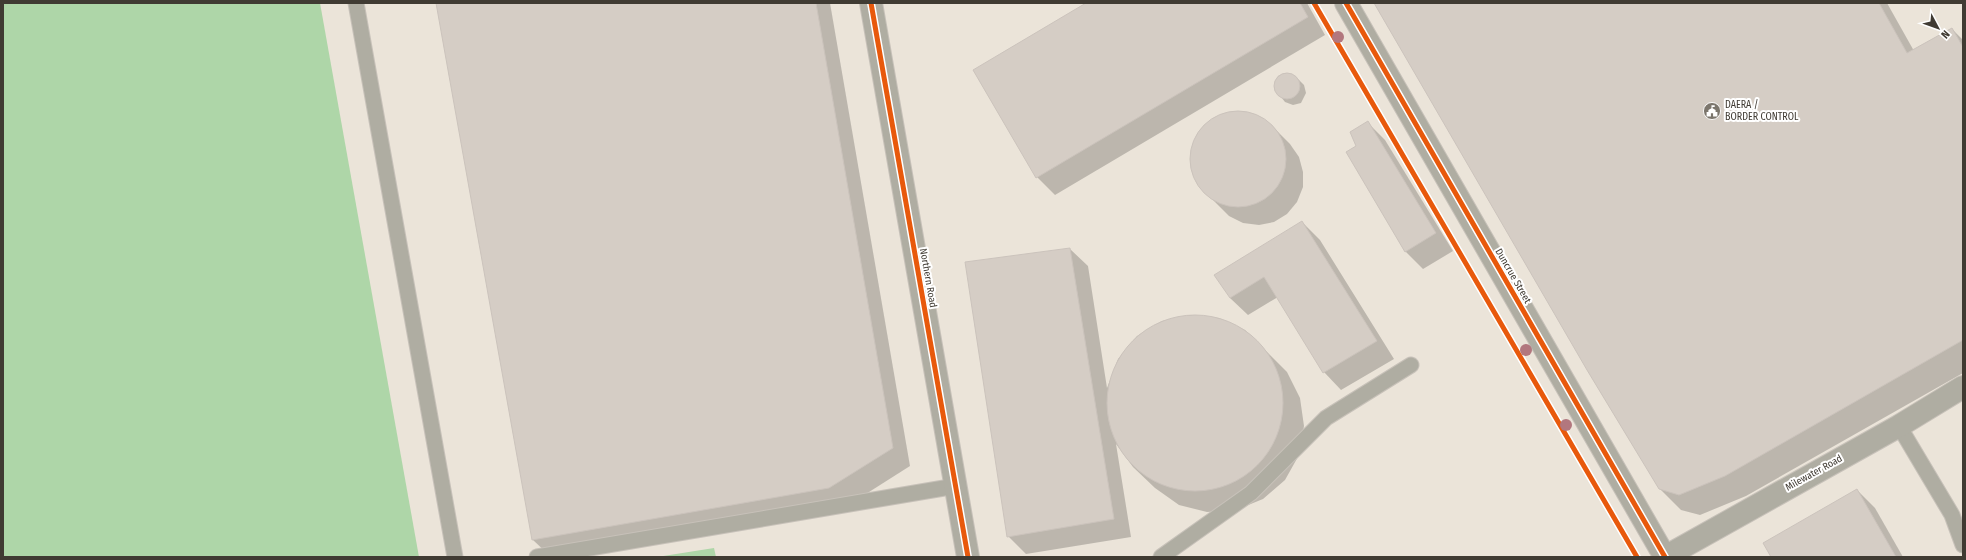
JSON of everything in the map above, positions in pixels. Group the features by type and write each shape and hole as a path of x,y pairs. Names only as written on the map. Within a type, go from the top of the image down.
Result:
{"street":[{"name":"Northern Road","path":"871,3 968,557"},
{"name":"Duncrue Street","path":"1346,3 1665,557"},
{"name":"Milewater Road","path":"1665,557 1898,426 1963,387"}],"lane":[{"path":"356,3 455,557"},
{"path":"1160,557 1251,493 1326,418 1411,365"},
{"path":"1898,426 1957,511 1963,545"},
{"path":"537,557 956,486"}],"shaded area":[{"path":"3,3 320,3 419,557 4,557"},
{"path":"714,548 716,557 657,557"}],"building":[{"path":"436,3 816,3 893,448 829,488 532,540"},
{"path":"1086,3 1300,3 1308,17 1036,178 973,70"},
{"path":"1374,3 1879,3 1907,53 1952,28 1963,47 1963,340 1725,476 1679,495 1659,489 1587,370"},
{"path":"1287,73 1297,76 1300,86 1297,96 1287,99 1277,96 1274,86 1277,76"},
{"path":"1238,111 1256,115 1265,119 1272,125 1278,132 1282,141 1286,159 1282,177 1278,186 1272,193 1265,199 1256,203 1238,207 1220,203 1211,199 1204,193 1198,186 1194,177 1190,159 1194,141 1198,132 1204,125 1211,119 1220,115"},
{"path":"1368,121 1436,233 1405,252 1346,152 1356,146 1350,132"},
{"path":"1302,221 1377,341 1323,373 1264,277 1230,298 1214,275"},
{"path":"1070,248 1114,519 1007,537 965,262"},
{"path":"1186,315 1204,315 1229,321 1244,329 1258,340 1269,354 1277,369 1282,386 1282,420 1277,437 1269,452 1258,466 1244,477 1221,488 1204,491 1186,491 1161,485 1146,477 1132,466 1121,452 1110,429 1107,412 1107,394 1113,369 1121,354 1132,340 1146,329 1169,318"},
{"path":"1857,489 1896,557 1771,557 1763,543"}],"cycle path":[{"path":"871,3 968,557"},
{"path":"1314,3 1637,557"},
{"path":"1346,3 1665,557"}],"place":[{"name":"DAERA / BORDER CONTROL","path":"1712,111"}]}
